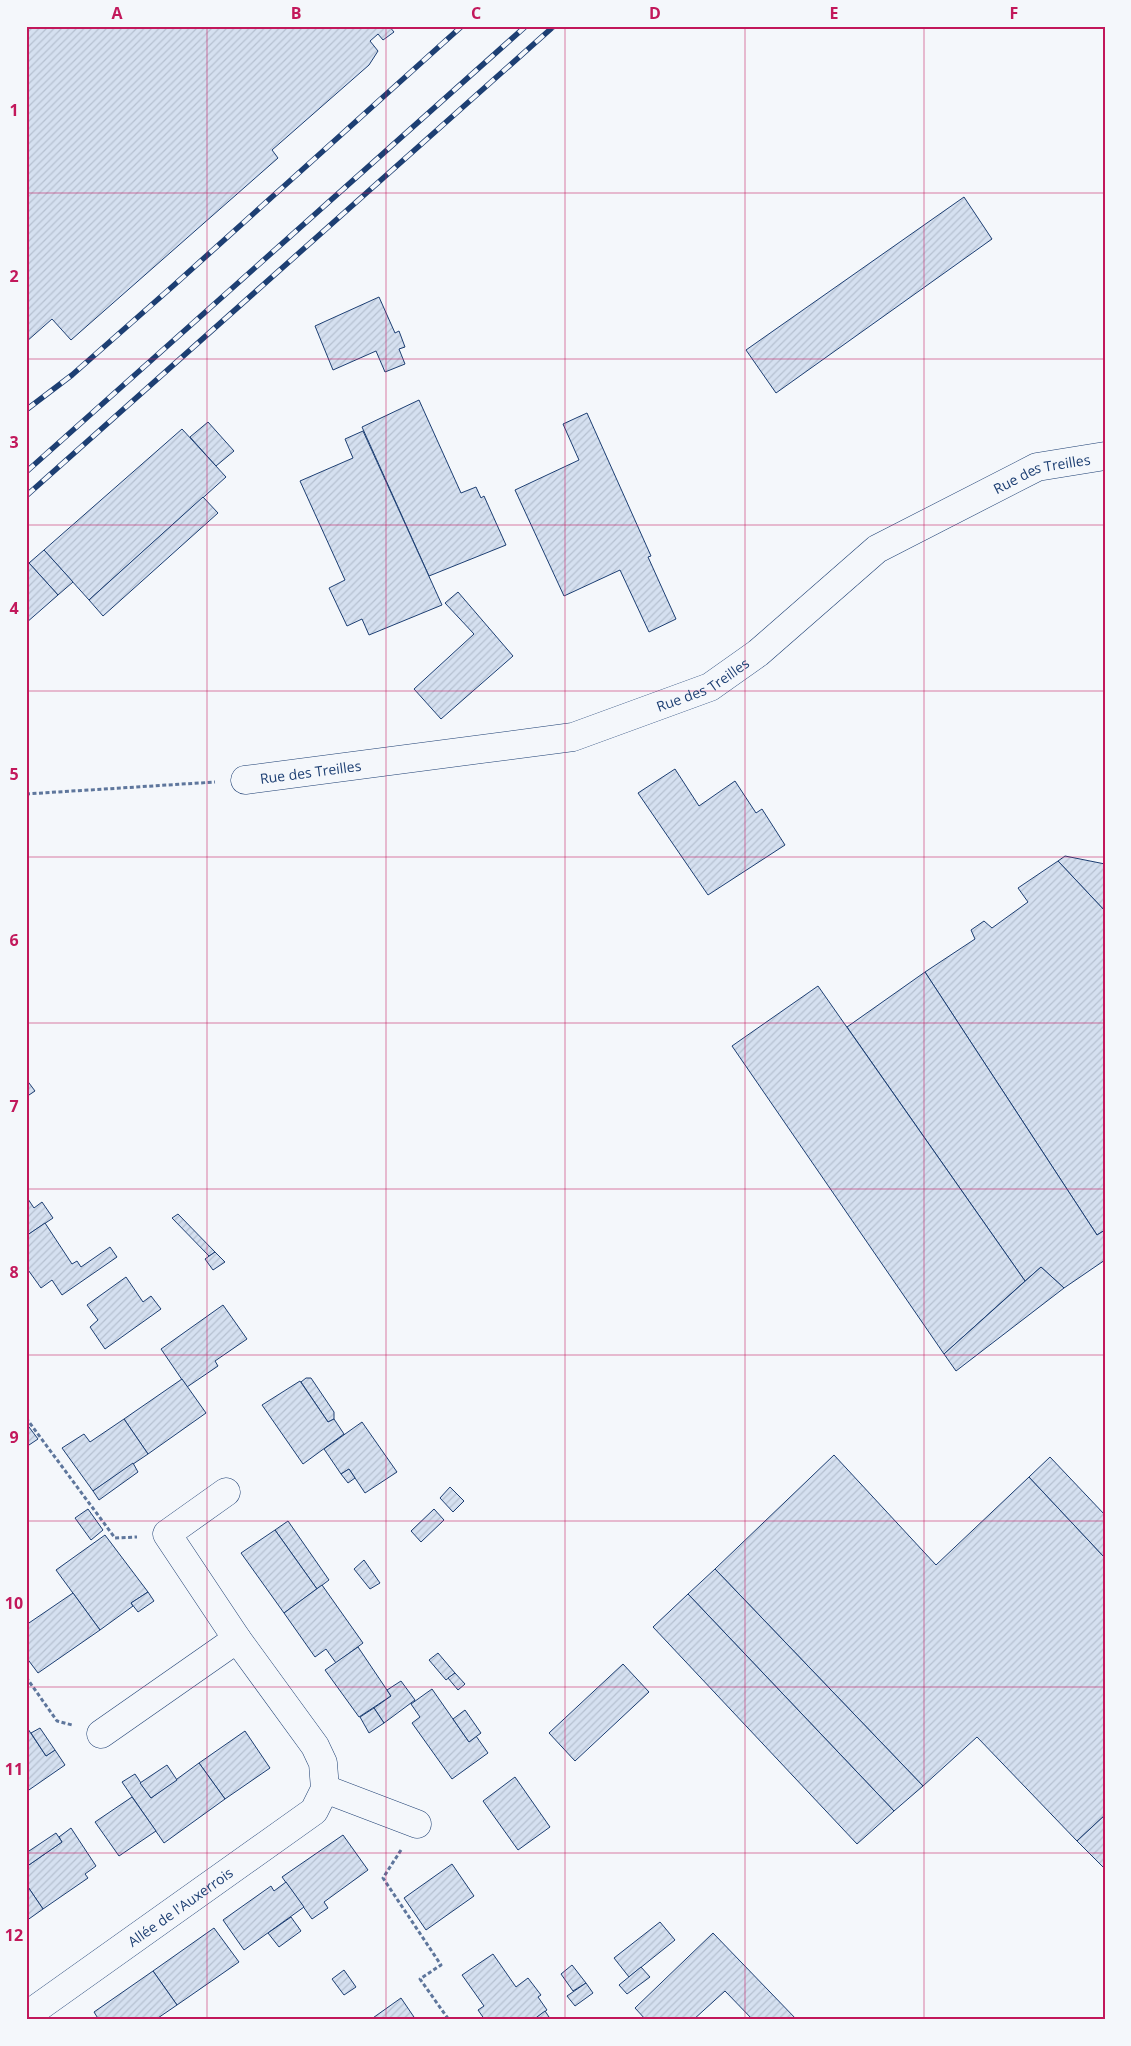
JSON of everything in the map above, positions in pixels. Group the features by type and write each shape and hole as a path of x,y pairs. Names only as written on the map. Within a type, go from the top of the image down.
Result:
{"street":[{"name":"Rue des Treilles","path":"245,780 573,737 710,687 758,653 877,550 1037,467 1105,456"},
{"path":"226,1492 167,1534 238,1639 316,1746 323,1763 325,1789 417,1824"},
{"path":"101,1734 238,1639"},
{"name":"Allée de l'Auxerrois","path":"26,2016 314,1811 325,1789"}],"path":[{"path":"26,794 245,780"},
{"path":"26,1418 115,1538 167,1534"},
{"path":"26,1677 57,1721 101,1734"},
{"path":"417,1824 383,1878 441,1965 420,1979 449,2020"}],"building":[{"path":"26,26 389,26 394,32 383,40 378,34 370,41 378,51 369,65 272,150 278,158 71,340 52,319 26,342"},
{"path":"964,197 992,239 776,393 746,350"},
{"path":"379,297 395,333 399,331 405,347 399,349 405,364 385,372 376,351 333,370 315,326"},
{"path":"419,400 461,493 476,487 481,498 484,496 506,545 429,576 362,427"},
{"path":"587,413 651,556 648,557 676,619 649,632 620,570 564,596 515,490 579,460 563,424"},
{"path":"208,422 234,451 216,466 190,437"},
{"path":"182,429 226,477 89,600 44,550"},
{"path":"363,431 442,605 369,635 362,619 347,626 329,588 345,580 300,481 353,458 345,439"},
{"path":"203,497 218,513 103,616 89,600"},
{"path":"44,550 73,582 58,595 29,563"},
{"path":"29,563 58,595 26,623 26,565"},
{"path":"458,592 513,656 441,719 414,689 474,634 445,603"},
{"path":"675,769 699,806 735,781 756,813 762,809 785,845 708,895 638,793"},
{"path":"1065,856 1105,864 1105,911 1058,861"},
{"path":"1058,861 1105,911 1105,1230 1097,1235 925,972 975,939 971,930 984,921 992,928 1028,902 1018,888"},
{"path":"925,972 1097,1235 1105,1230 1105,1260 1064,1288 1041,1267 1025,1281 847,1027"},
{"path":"818,986 1025,1281 944,1354 732,1046"},
{"path":"26,1079 35,1091 26,1097"},
{"path":"26,1196 34,1208 42,1202 53,1218 26,1236"},
{"path":"178,1214 215,1252 209,1256 172,1218"},
{"path":"45,1223 72,1264 77,1261 81,1267 110,1247 117,1257 62,1295 52,1280 41,1288 26,1267 26,1236"},
{"path":"215,1252 225,1262 213,1270 205,1259"},
{"path":"1041,1267 1064,1288 956,1371 944,1354"},
{"path":"126,1277 143,1302 151,1296 161,1309 105,1349 90,1327 98,1320 87,1305"},
{"path":"223,1305 247,1339 215,1361 218,1366 187,1387 161,1349"},
{"path":"306,1378 311,1378 334,1412 334,1419 328,1422 301,1382"},
{"path":"182,1379 206,1413 148,1454 124,1419"},
{"path":"300,1381 328,1422 334,1419 344,1434 303,1464 262,1405"},
{"path":"124,1419 148,1454 93,1491 62,1448 84,1434 90,1442"},
{"path":"362,1422 397,1472 365,1493 349,1469 341,1474 324,1449"},
{"path":"26,1423 38,1439 26,1447"},
{"path":"834,1455 936,1565 1029,1477 1105,1558 1105,1815 1077,1841 977,1737 923,1786 715,1569"},
{"path":"1050,1457 1105,1515 1105,1558 1029,1477"},
{"path":"133,1463 138,1472 99,1500 93,1491"},
{"path":"349,1469 355,1478 348,1483 341,1474"},
{"path":"450,1487 464,1501 453,1512 440,1498"},
{"path":"88,1509 103,1530 91,1540 75,1518"},
{"path":"434,1509 444,1520 421,1542 411,1531"},
{"path":"288,1521 329,1580 317,1589 275,1530"},
{"path":"275,1530 317,1589 284,1613 241,1553"},
{"path":"105,1535 148,1592 131,1603 133,1606 100,1630 56,1570"},
{"path":"364,1560 380,1583 370,1589 354,1569"},
{"path":"715,1569 923,1786 894,1811 688,1594"},
{"path":"322,1585 363,1643 336,1663 326,1649 315,1657 284,1613"},
{"path":"148,1592 154,1601 138,1612 131,1603"},
{"path":"73,1593 100,1630 38,1673 26,1657 26,1625"},
{"path":"688,1594 894,1811 857,1844 653,1627"},
{"path":"358,1647 391,1696 359,1717 325,1670"},
{"path":"438,1653 455,1673 446,1680 429,1660"},
{"path":"623,1664 649,1692 575,1761 549,1733"},
{"path":"455,1673 465,1684 458,1690 448,1678"},
{"path":"401,1681 415,1700 384,1723 374,1708 391,1696 387,1690"},
{"path":"432,1689 469,1742 476,1736 488,1753 452,1779 412,1723 420,1717 411,1704"},
{"path":"374,1708 384,1723 369,1733 360,1717"},
{"path":"465,1710 481,1733 469,1742 453,1719"},
{"path":"26,1726 46,1756 55,1750 65,1765 26,1792"},
{"path":"40,1728 55,1750 46,1756 31,1733"},
{"path":"245,1731 270,1768 225,1799 199,1763"},
{"path":"199,1763 225,1799 164,1843 122,1782 135,1774 151,1798"},
{"path":"167,1765 177,1780 151,1798 140,1783"},
{"path":"515,1777 550,1827 518,1850 483,1801"},
{"path":"132,1797 156,1831 119,1856 95,1822"},
{"path":"1105,1815 1105,1869 1077,1841"},
{"path":"71,1828 96,1866 85,1874 88,1878 43,1909 26,1884 26,1867 62,1842 59,1837"},
{"path":"56,1833 62,1842 26,1867 26,1853"},
{"path":"343,1835 368,1870 324,1902 328,1908 312,1919 282,1877"},
{"path":"452,1864 474,1896 426,1930 404,1898"},
{"path":"286,1882 304,1907 244,1950 223,1920 271,1886 274,1891"},
{"path":"26,1884 43,1909 26,1921"},
{"path":"291,1917 301,1931 279,1947 268,1933"},
{"path":"660,1922 675,1940 629,1977 614,1958"},
{"path":"214,1928 239,1962 177,2005 153,1971"},
{"path":"713,1933 797,2020 753,2020 725,1991 693,2020 646,2020 635,2008"},
{"path":"493,1954 516,1987 528,1978 541,1995 538,1997 547,2010 533,2020 485,2020 478,2010 484,2006 462,1975"},
{"path":"572,1965 586,1983 573,1991 561,1974"},
{"path":"641,1967 650,1977 627,1994 619,1985"},
{"path":"344,1970 356,1987 344,1995 332,1979"},
{"path":"153,1971 177,2005 155,2020 99,2020 94,2012"},
{"path":"586,1983 593,1993 575,2006 567,1996"},
{"path":"401,1998 416,2020 370,2020"},
{"path":"545,2011 551,2020 533,2020"}],"railway":[{"path":"26,410 72,375 462,26"},
{"path":"26,472 526,26"},
{"path":"26,496 554,26"}]}
